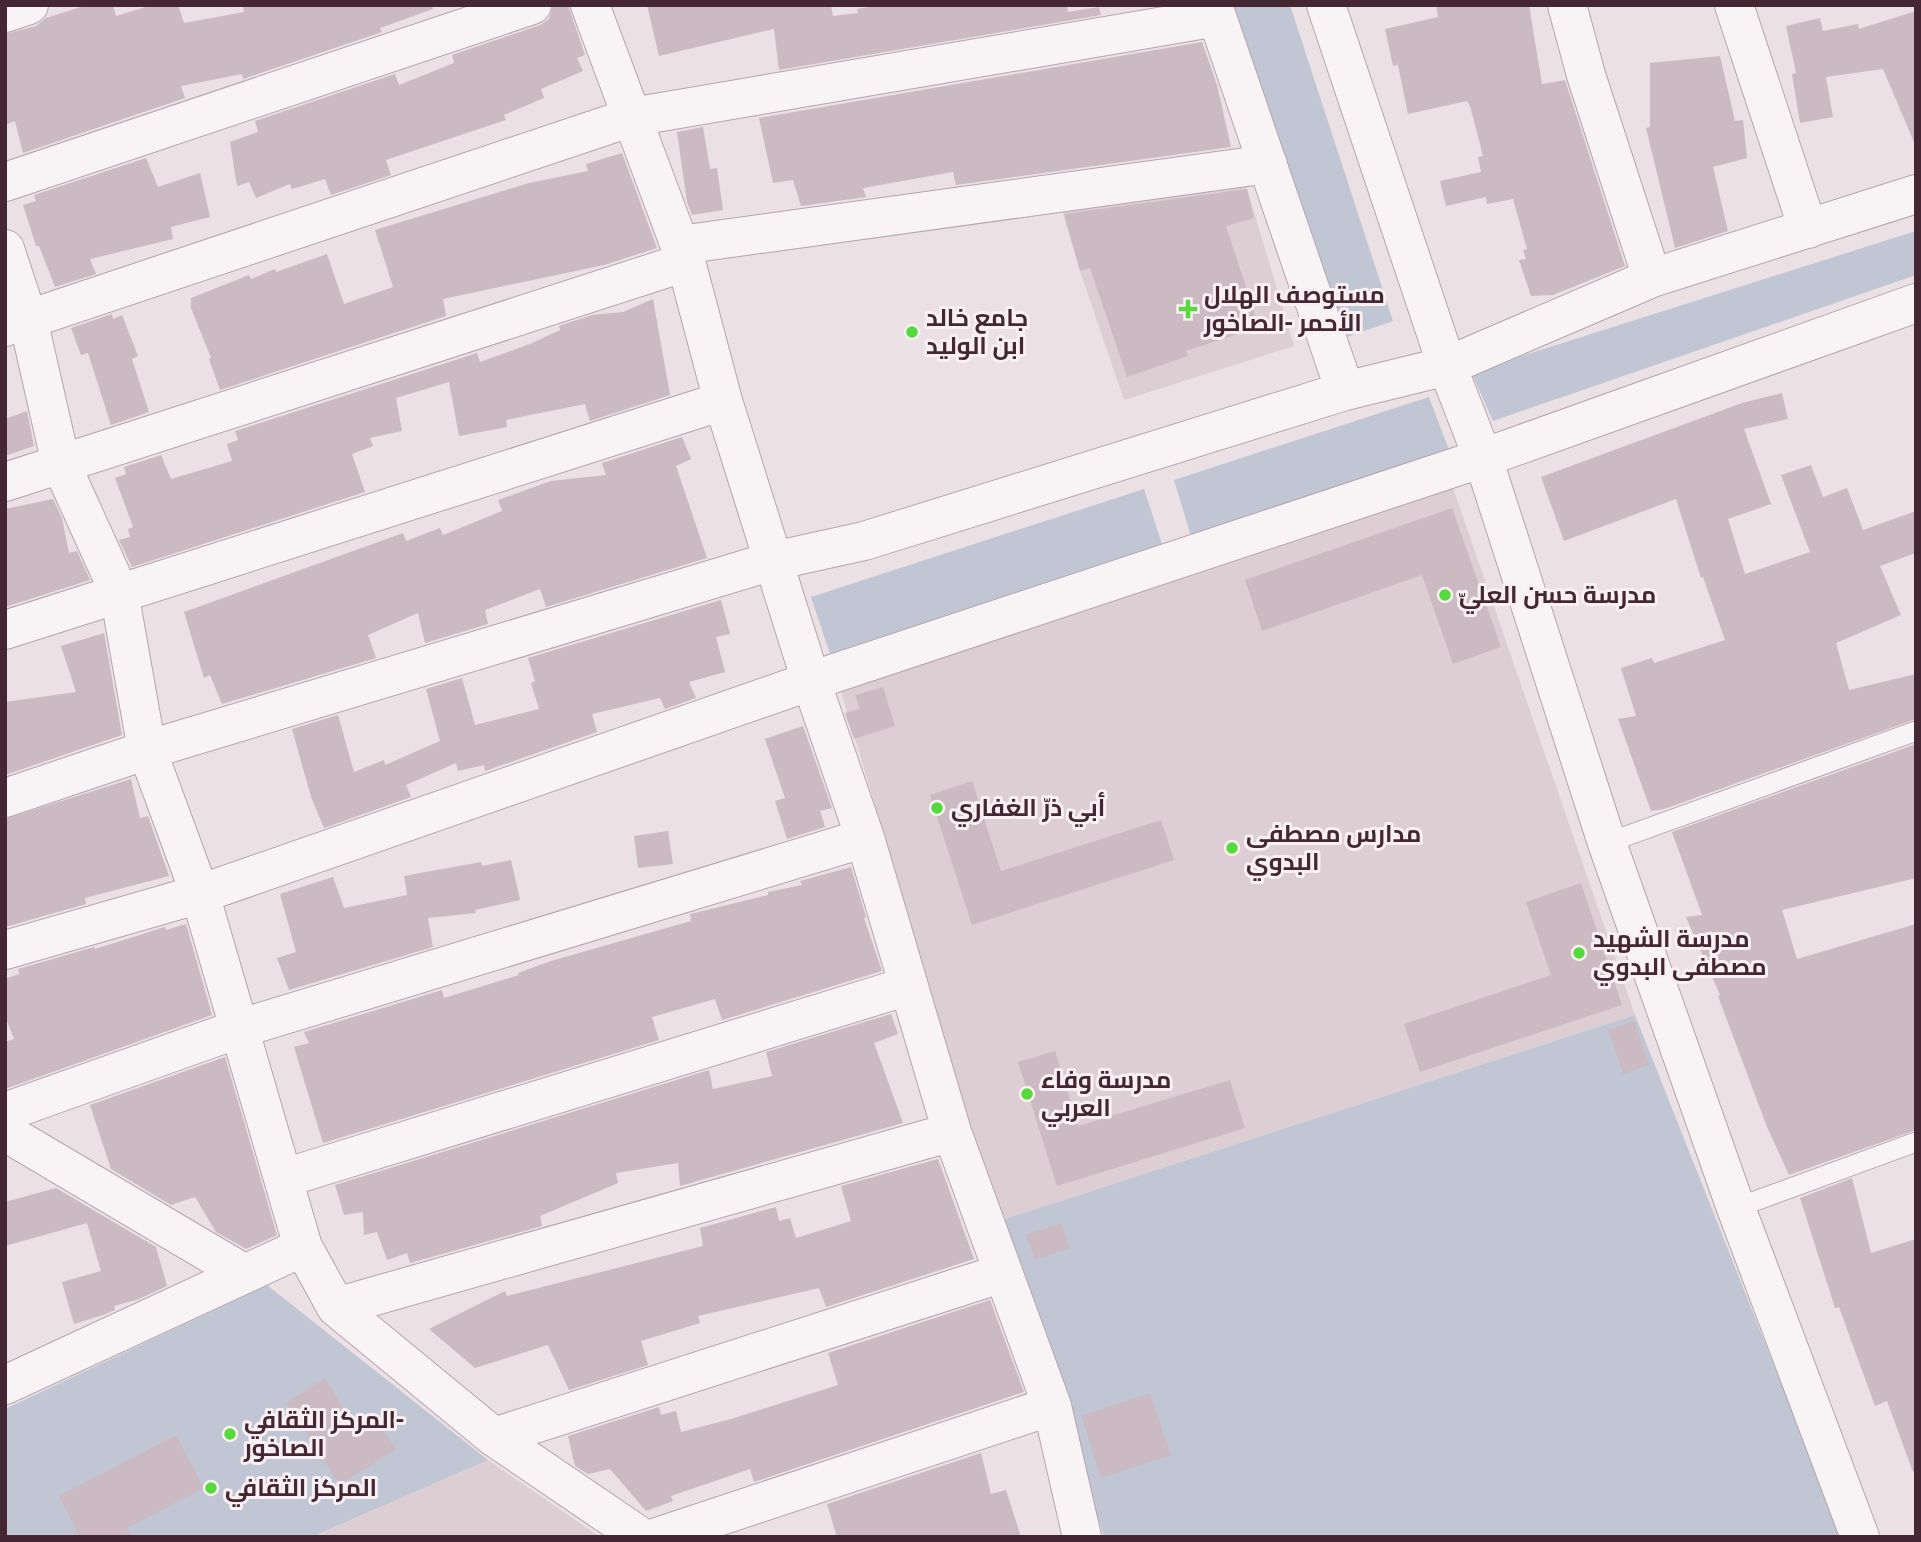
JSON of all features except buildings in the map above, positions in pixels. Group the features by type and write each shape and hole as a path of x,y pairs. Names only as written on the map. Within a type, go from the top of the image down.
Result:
{"street":[{"path":"5,13 29,5"},
{"path":"5,182 532,5"},
{"path":"590,5 683,253 723,401 811,681 865,838 953,1132 1052,1406 1082,1537"},
{"path":"1326,5 1447,366 1483,458 1607,843 1736,1208 1860,1537"},
{"path":"1567,5 1586,75 1652,278"},
{"path":"1734,5 1808,229"},
{"path":"17,323 632,117 1215,11 1345,391"},
{"path":"5,482 683,253 1268,164"},
{"path":"5,798 147,750 773,561 864,541 1345,391 1447,366 1652,278 1916,194"},
{"path":"5,249 17,323 61,464 119,592 147,750 200,894 303,1247 336,1307 494,1437 641,1537"},
{"path":"5,950 200,894 811,681 1483,458 1916,303"},
{"path":"5,629 723,401"},
{"path":"5,1112 238,1029 865,838"},
{"path":"284,1178 908,986"},
{"path":"5,1132 245,1274"},
{"path":"336,1307 953,1132"},
{"path":"5,1385 303,1247"},
{"path":"494,1437 1003,1273"},
{"path":"657,1537 1052,1406"}],"lane":[{"path":"1607,843 1916,731"},
{"path":"1736,1208 1916,1142"}],"shaded area":[{"path":"1228,5 1290,5 1393,321 1335,341"},
{"name":"مستوصف الهلال الأحمر -الصاخور","path":"1241,168 1294,346 1124,400 1061,207"},
{"path":"1916,231 1916,275 1493,421 1471,372"},
{"path":"1429,397 1449,450 1191,536 1174,480"},
{"name":"مدارس مصطفى البدوي","path":"1452,485 1635,1015 999,1221 840,688"},
{"path":"1144,489 1163,547 830,654 811,597"},
{"path":"1635,1015 1842,1537 1104,1537 999,1221"},
{"name":"المركز الثقافي- الصاخور","path":"267,1285 488,1460 312,1537 5,1537 5,1409"},
{"path":"488,1460 600,1537 313,1537"}],"place":[{"name":"مستوصف الهلال الأحمر -الصاخور","path":"1188,309"},
{"name":"جامع خالد ابن الوليد","path":"912,332"},
{"name":"مدرسة حسن العليّ","path":"1445,595"},
{"name":"أبي ذرّ الغفاري","path":"937,808"},
{"name":"مدارس مصطفى البدوي","path":"1232,848"},
{"name":"مدرسة الشهيد مصطفى البدوي","path":"1579,953"},
{"name":"مدرسة وفاء العربي","path":"1027,1094"},
{"name":"المركز الثقافي- الصاخور","path":"230,1434"},
{"name":"المركز الثقافي","path":"211,1488"}]}
